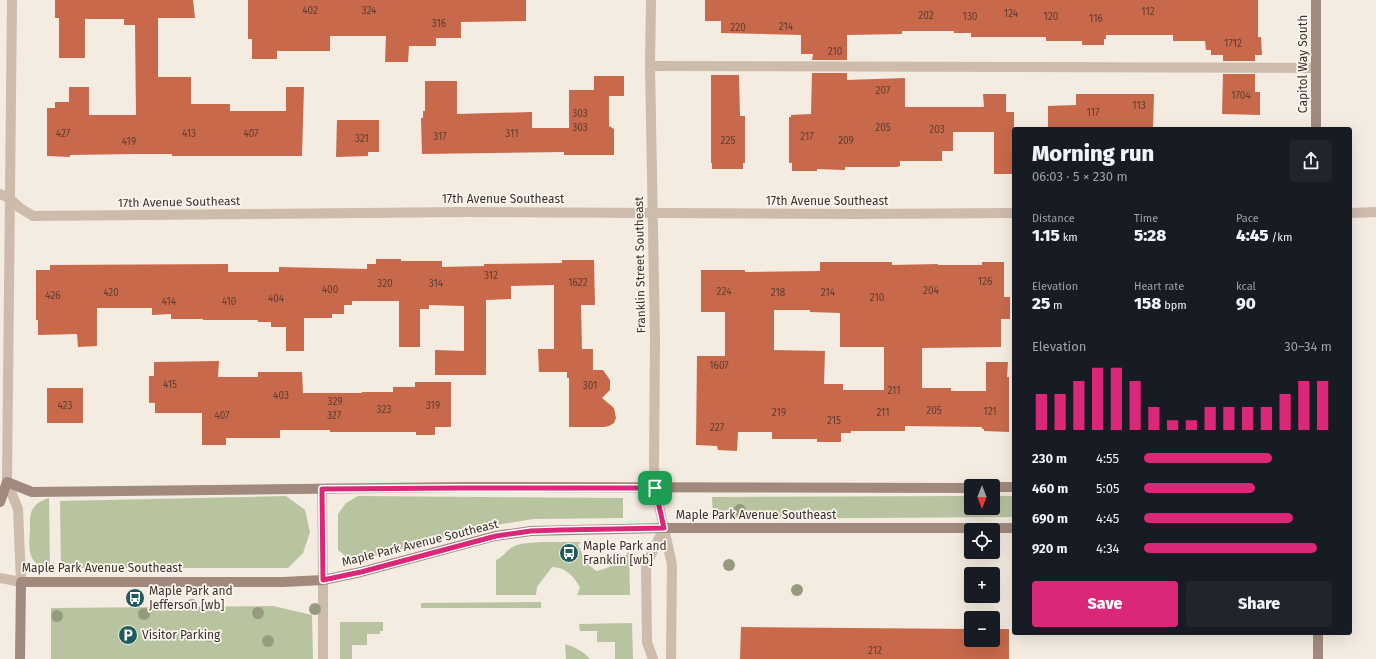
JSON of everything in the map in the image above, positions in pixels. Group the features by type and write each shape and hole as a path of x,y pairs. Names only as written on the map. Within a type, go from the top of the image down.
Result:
{"street":[{"path":"0,502 4,482 5,196 12,0"},
{"name":"Franklin Street Southeast","path":"651,0 650,66 655,338 654,465 655,488 672,565 671,659"},
{"name":"Capitol Way South","path":"1316,0 1316,127"},
{"path":"650,66 1316,68"},
{"name":"17th Avenue Southeast","path":"5,196 33,216 468,212 1012,214"},
{"path":"1352,213 1376,212"},
{"path":"4,482 32,492 322,489 964,488"},
{"path":"4,482 18,510 21,582 20,659"},
{"path":"1000,487 1012,487"},
{"path":"322,489 322,659"},
{"path":"653,659 647,642 646,565 664,528"},
{"name":"Maple Park Avenue Southeast","path":"0,578 21,582 283,582 323,580 376,569 496,536 524,532 560,530 664,528 1012,528"},
{"path":"1318,635 1318,659"}],"green space":[{"path":"286,496 305,510 310,532 303,553 288,568 61,568 60,501"},
{"path":"358,496 623,498 623,518 534,519 483,527 360,560 348,558 338,550 338,514 346,503"},
{"path":"964,496 964,515 1000,515 1000,496 1012,496 1012,517 713,519 712,497"},
{"path":"49,498 50,570 37,564 33,559 29,542 31,512 37,504"},
{"path":"543,542 581,542 578,545 586,562 596,571 620,562 627,555 629,550 630,595 577,595 580,587 575,579 565,570 552,567 537,587 536,595 496,595 496,560 514,546"},
{"path":"541,602 541,608 421,608 421,603"},
{"path":"273,606 312,615 313,659 51,659 51,608"},
{"path":"340,622 383,622 383,631 380,631 380,634 367,634 367,645 352,645 352,659 340,659"},
{"path":"632,623 633,659 615,659 615,642 597,642 597,631 580,631 579,624"},
{"path":"565,644 579,650 590,659 566,659"}],"building":[{"path":"55,0 193,0 195,18 158,18 158,77 191,77 191,104 230,104 230,111 286,111 286,87 304,87 302,156 172,156 172,154 135,154 70,155 70,157 47,156 47,108 55,108 55,102 69,102 69,87 89,87 89,115 136,115 135,25 124,25 124,19 85,19 85,58 59,58 59,18 55,18"},
{"path":"248,0 526,0 526,21 461,22 461,38 436,38 436,46 409,46 408,62 385,62 386,36 330,36 330,51 277,51 277,59 252,59 252,39 248,39"},
{"path":"705,0 1258,0 1258,37 1261,37 1262,55 1255,55 1255,61 1223,61 1223,55 1211,55 1211,50 1206,50 1205,41 1173,41 1173,35 1106,35 1104,45 1082,45 1082,41 1046,41 1046,37 971,37 971,33 954,33 954,31 902,31 902,34 847,35 847,60 812,60 813,54 801,54 801,35 721,33 721,21 705,21"},
{"path":"812,73 847,73 847,80 905,78 905,107 984,107 983,94 1006,94 1006,112 1014,112 1014,127 1012,127 1012,174 994,174 994,132 953,132 953,151 942,151 942,161 900,161 900,166 897,167 845,167 845,170 817,169 817,171 792,171 792,163 789,163 789,117 791,117 791,115 811,114"},
{"path":"1223,74 1255,74 1255,92 1260,92 1260,115 1222,114"},
{"path":"711,75 739,75 740,116 745,116 745,163 743,163 743,169 712,169"},
{"path":"594,76 624,76 624,96 609,96 609,126 614,129 614,155 564,155 564,152 422,154 421,118 423,118 423,111 425,111 425,81 457,81 457,114 532,112 532,128 569,128 569,90 594,90"},
{"path":"1076,94 1154,94 1153,127 1048,127 1048,106 1076,105"},
{"path":"337,120 379,120 379,152 368,152 368,156 336,157"},
{"path":"376,259 401,259 401,261 442,261 442,267 484,266 484,264 562,263 562,260 594,260 595,305 581,305 582,349 593,349 593,370 603,370 610,380 610,390 602,398 614,408 616,418 614,423 604,427 569,427 569,378 567,378 567,372 539,372 538,349 554,349 554,285 511,286 511,299 486,300 486,375 435,375 435,350 464,351 464,306 429,305 429,309 420,309 420,347 399,347 399,301 352,301 352,305 344,305 344,314 332,314 332,318 304,318 304,351 286,351 286,327 271,327 271,322 258,322 258,320 171,319 171,314 152,315 152,308 97,308 97,346 78,347 77,334 38,335 38,320 36,320 36,270 50,270 50,265 228,264 228,272 279,272 279,267 367,269 367,264 376,264"},
{"path":"820,262 892,262 892,265 982,265 982,262 1004,262 1004,297 1010,297 1010,319 1001,319 1001,347 922,348 922,388 951,388 951,391 986,391 986,362 1008,362 1007,377 1009,377 1009,432 984,431 982,427 905,426 905,431 851,431 851,433 841,433 841,442 817,442 817,439 772,439 772,432 738,432 737,451 718,450 717,446 696,445 697,356 725,356 725,312 701,312 701,270 745,270 745,272 820,271","holes":["774,310 810,310 810,312 840,313 840,347 884,347 884,390 843,390 843,384 824,384 825,351 774,350"]},
{"path":"219,361 218,377 258,377 258,372 302,372 303,393 393,392 393,387 415,387 415,382 451,382 451,427 435,427 435,435 416,435 416,432 330,432 330,430 280,430 280,438 226,438 226,445 202,445 202,413 155,413 155,403 149,403 149,376 154,376 154,362"},
{"path":"47,388 83,388 83,423 47,423"},
{"path":"741,627 964,629 964,647 1000,647 1000,629 1009,629 1009,659 740,659"}],"place":[{"name":"Maple Park and Franklin [wb]","path":"569,553"},
{"name":"Maple Park and Jefferson [wb]","path":"135,598"},
{"name":"Visitor Parking","path":"128,635"}],"route":[{"path":"655,488 664,528 531,531 496,536 441,552 323,580 322,489 655,488"}]}
